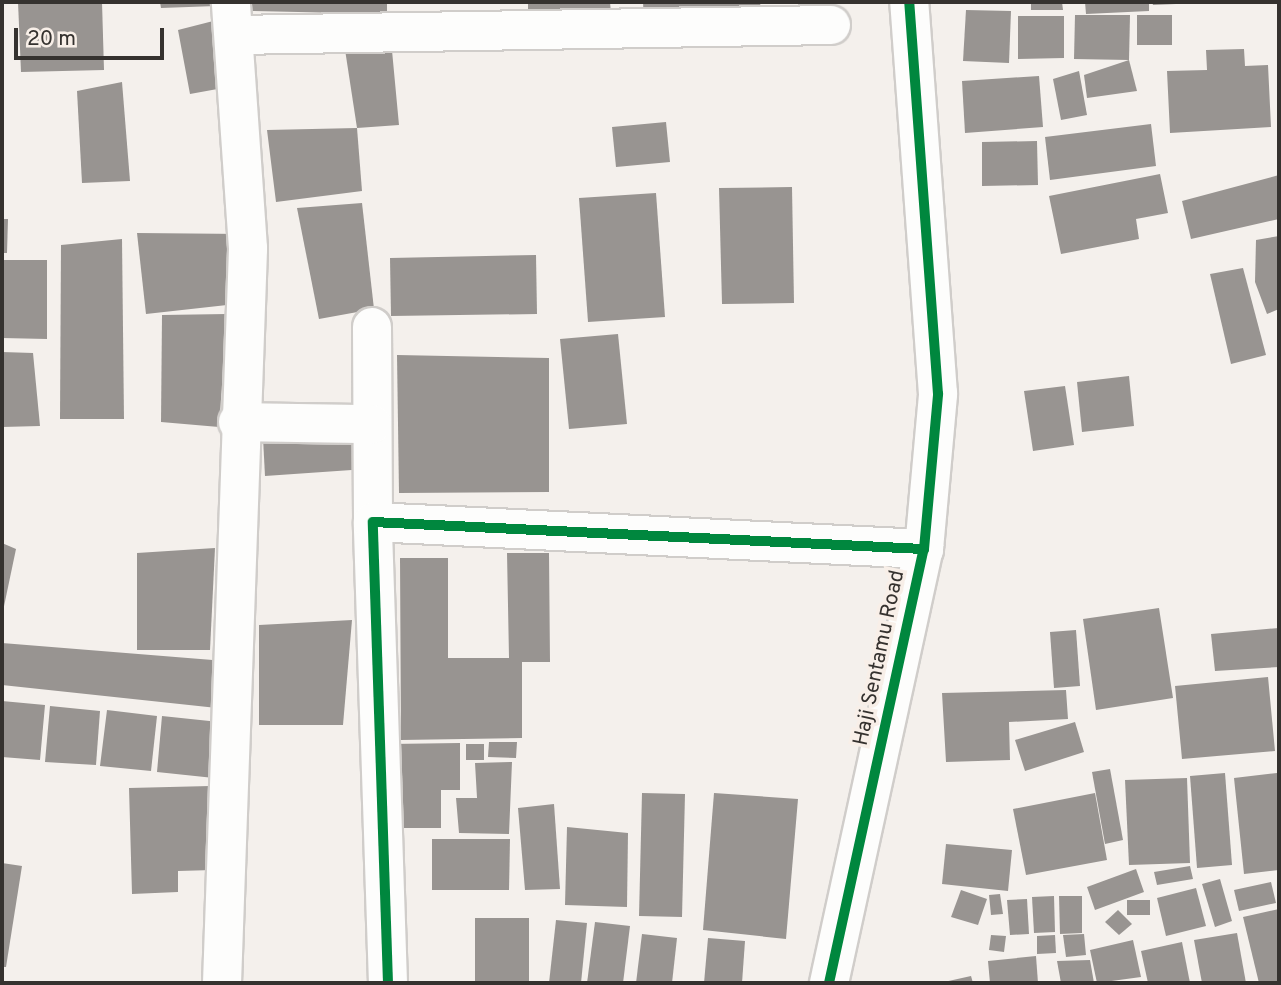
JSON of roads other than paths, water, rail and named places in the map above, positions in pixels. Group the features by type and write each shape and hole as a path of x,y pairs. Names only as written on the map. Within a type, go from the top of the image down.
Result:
{"street":[{"name":"Haji Sentamu Road","path":"829,983 924,549 938,394 909,2"},
{"path":"222,983 238,422 248,248 232,19 831,25"},
{"path":"372,327 373,522 387,983"},
{"path":"238,422 372,424"},
{"path":"373,522 924,549"}]}
